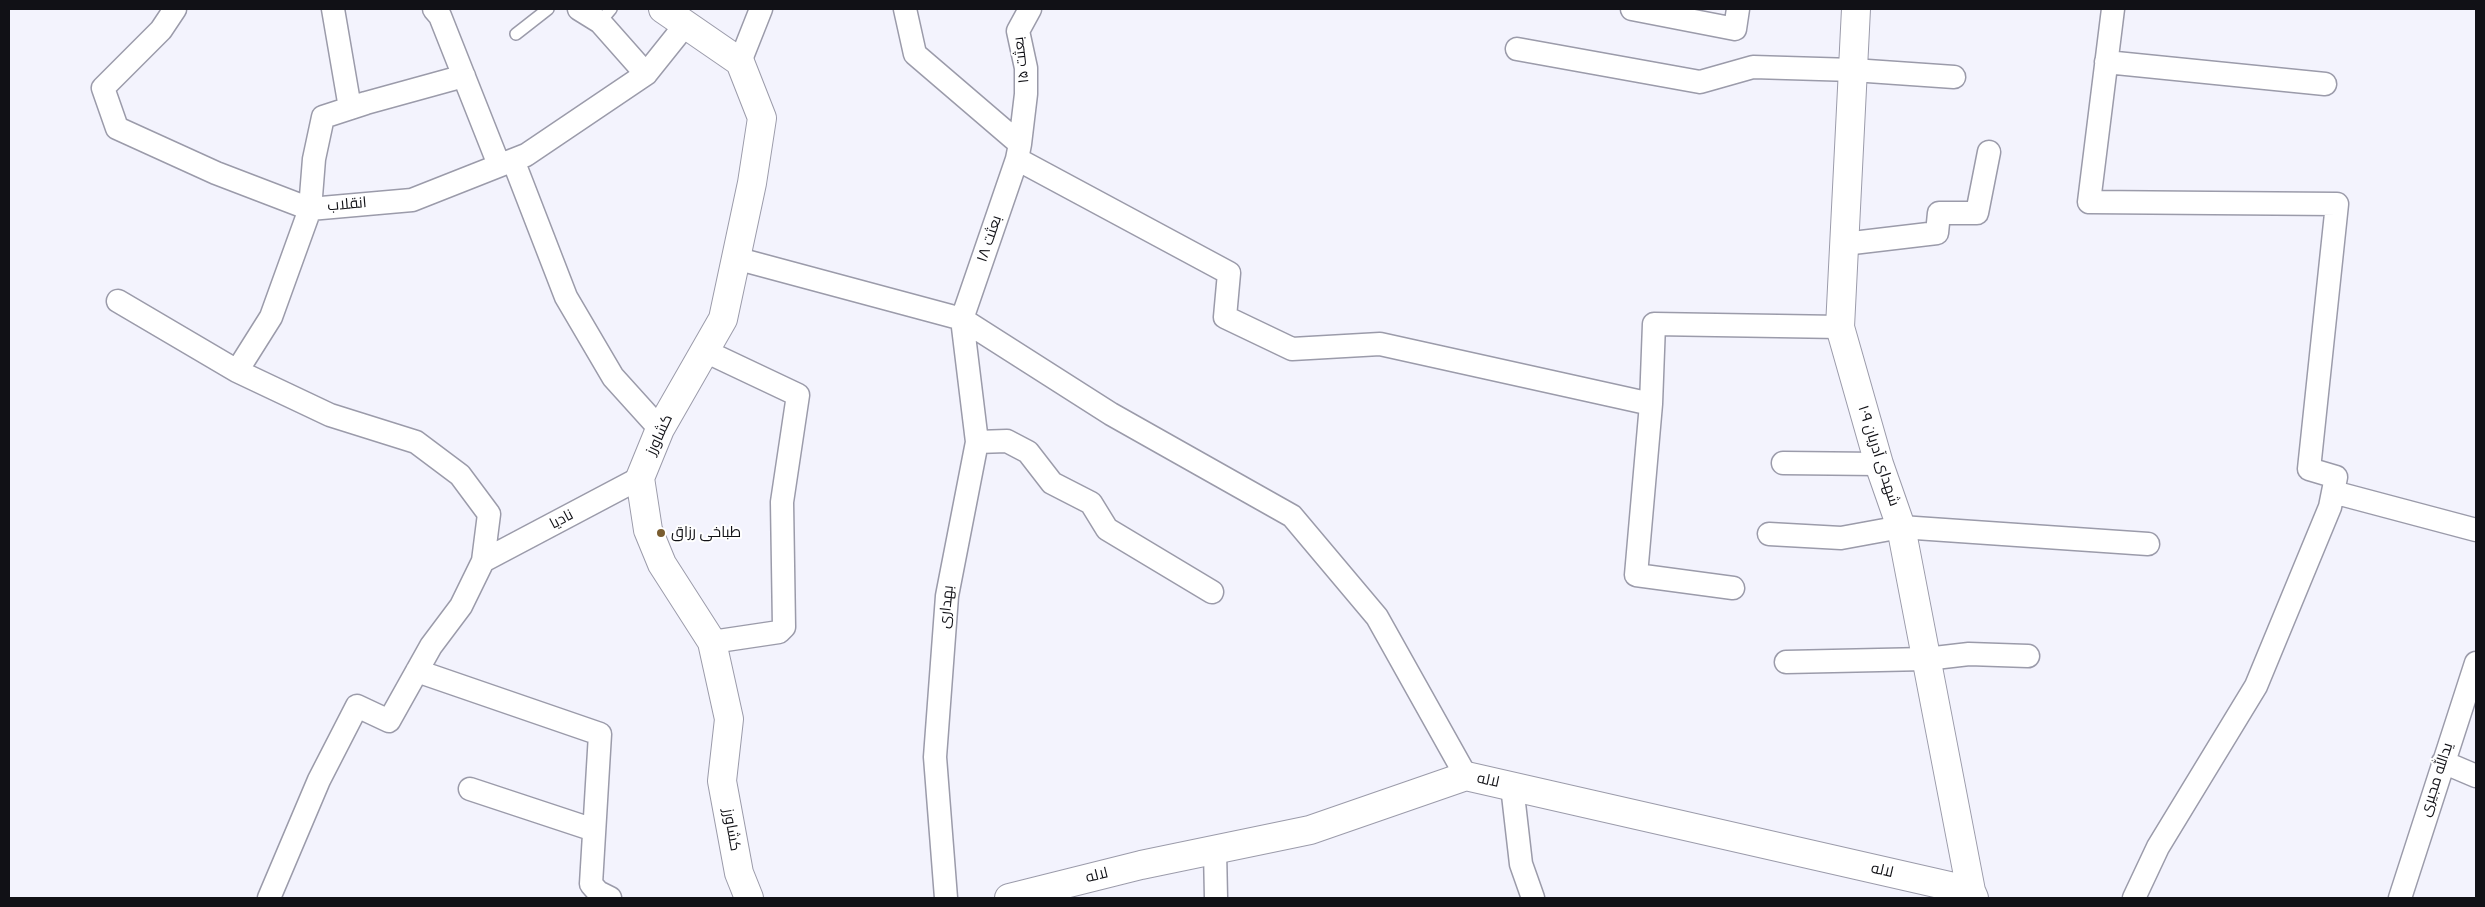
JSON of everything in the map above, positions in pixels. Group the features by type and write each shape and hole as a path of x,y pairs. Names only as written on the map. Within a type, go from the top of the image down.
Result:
{"street":[{"name":"انقلاب","path":"175,9 161,30 104,88 117,128 216,173 310,209 412,200 526,155 646,74 686,24"},
{"path":"333,9 350,108"},
{"path":"434,9 440,16 464,76 506,163 566,297 613,377 660,429"},
{"path":"579,9 605,16 646,74"},
{"path":"663,9 740,62 761,9"},
{"path":"905,9 915,54 1018,151 1229,273 1225,316 1292,349 1380,344 1651,404"},
{"name":"بعثت ۱۵","path":"1018,151 1026,94 1026,68 1018,31 1030,9"},
{"path":"1632,9 1735,29 1738,9"},
{"name":"شهدای آدریان ۱۰۹","path":"1856,9 1840,327 1879,464 1902,527 1972,895"},
{"path":"2113,9 2089,202 2337,204 2309,469 2336,477 2330,508 2256,686 2158,847 2134,898"},
{"path":"1517,49 1700,82 1753,67 1853,70 1954,77"},
{"name":"کشاورز","path":"740,62 762,118 752,183 723,319 660,429 640,478 648,530 662,564 712,642 729,718 722,781 739,873 749,898"},
{"path":"2106,62 2325,84"},
{"path":"237,371 271,317 310,209 314,158 323,117 464,76"},
{"name":"بعثت ۱۸","path":"962,319 1018,151"},
{"path":"1844,244 1937,233 1939,213 1977,213 1989,152"},
{"path":"736,258 962,319 1111,414 1292,516 1377,617 1466,776"},
{"path":"118,301 237,371 330,415 416,442 460,475 490,514 483,561 461,606 431,646 389,721 357,706 319,780 269,898"},
{"name":"بهداری","path":"946,898 935,757 947,596 977,442 962,319"},
{"path":"1733,588 1636,574 1651,404 1654,324 1840,327"},
{"path":"705,350 798,395 782,502 784,627 779,632 712,642"},
{"path":"977,442 1007,441 1028,452 1052,483 1092,503 1107,529 1212,592"},
{"path":"1783,463 1879,464"},
{"name":"نادیا","path":"483,561 640,478"},
{"path":"2333,492 2476,530"},
{"path":"1769,534 1841,538 1902,527 2148,544"},
{"path":"1786,662 1926,659 1969,654 2028,656"},
{"name":"یدالله مجیری","path":"2400,898 2476,663"},
{"path":"418,671 600,734 591,884 598,892 610,898"},
{"path":"2443,762 2476,776"},
{"name":"لاله","path":"1009,898 1141,865 1310,830 1466,776 1972,895"},
{"path":"1512,786 1521,864 1533,898"},
{"path":"470,789 594,830"},
{"path":"1215,850 1216,898"}],"lane":[{"path":"516,34 548,9"}],"place":[{"name":"طباخی رزاق","path":"661,533"}]}
